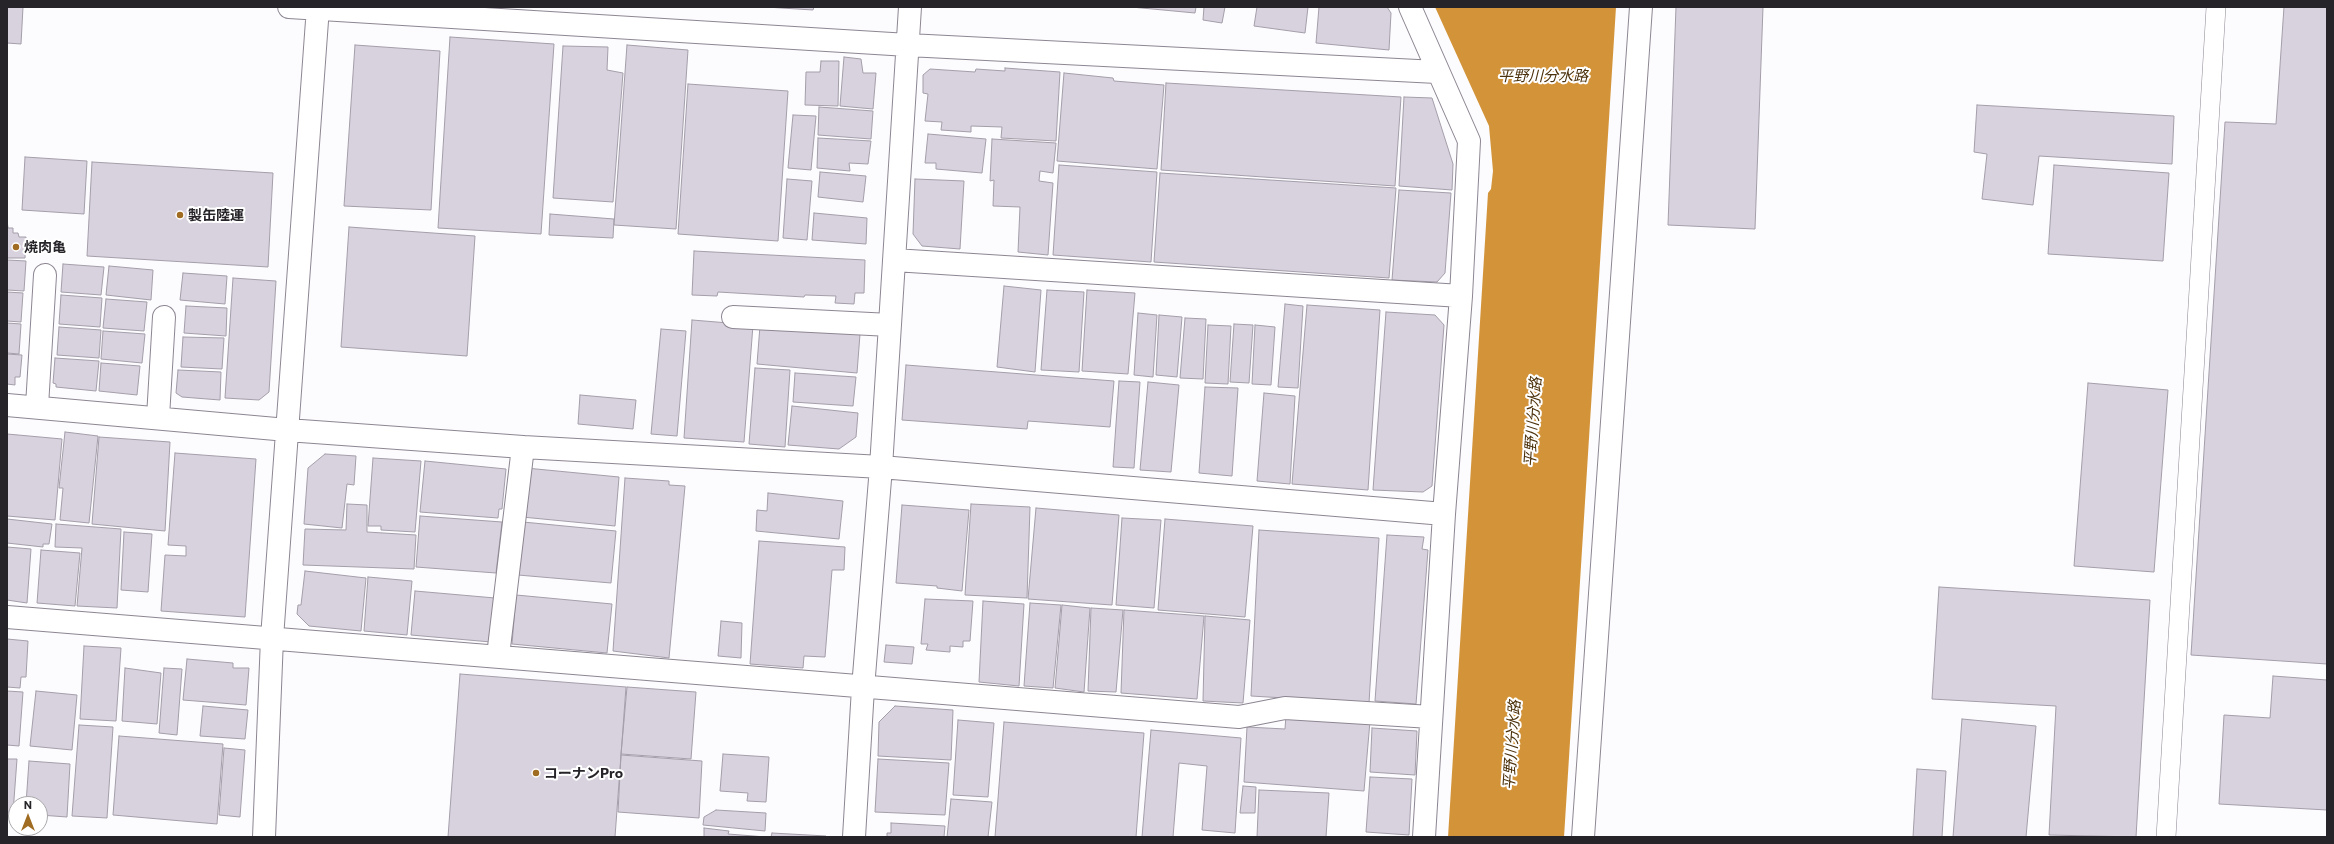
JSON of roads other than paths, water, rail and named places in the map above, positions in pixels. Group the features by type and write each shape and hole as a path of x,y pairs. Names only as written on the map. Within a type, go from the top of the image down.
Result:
{"street":[{"path":"289,7 908,44 1437,72"},
{"path":"854,837 863,688 881,466 910,7"},
{"path":"1410,7 1437,72 1469,141 1461,296 1444,514 1424,837"},
{"path":"1583,837 1641,7"},
{"path":"264,837 272,638 318,8"},
{"path":"894,260 1461,296"},
{"path":"37,406 45,276"},
{"path":"733,316 890,325"},
{"path":"158,417 164,317"},
{"path":"7,405 37,406 287,430 523,447 881,466 1444,514"},
{"path":"498,656 523,447"},
{"path":"7,617 498,656 863,688 1239,717 1285,708 1431,717"}],"lane":[{"path":"2166,837 2216,7"}],"water":[{"name":"平野川分水路","path":"1435,7 1616,7 1564,837 1448,837 1488,193 1491,189 1493,171 1489,126"}],"place":[{"name":"製缶陸運","path":"180,215"},
{"name":"焼肉亀","path":"16,247"},
{"name":"コーナンPro","path":"536,773"}]}
